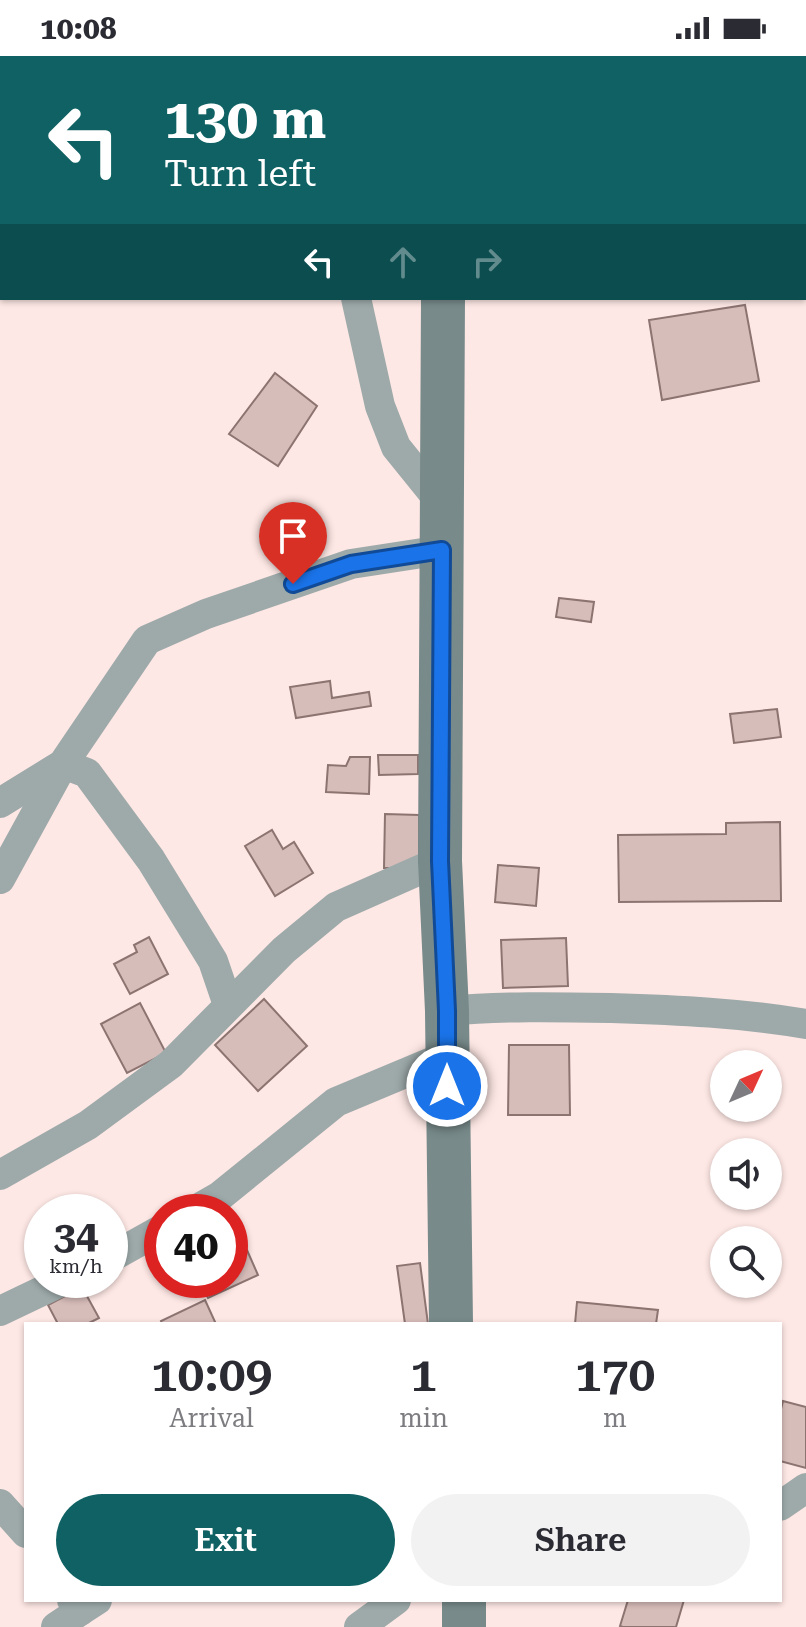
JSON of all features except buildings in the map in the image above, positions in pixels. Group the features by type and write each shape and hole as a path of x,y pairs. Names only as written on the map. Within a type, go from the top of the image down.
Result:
{"street":[{"path":"356,300 380,406 396,447 442,504"},
{"path":"443,300 440,861 447,1011 451,1322"},
{"path":"0,879 63,764 147,640 206,614 351,564 442,550"},
{"path":"0,803 63,764"},
{"path":"63,764 87,773 151,860 213,961 228,1005"},
{"path":"0,1175 88,1125 171,1064 284,950 336,907 440,861"},
{"path":"447,1011 504,1006 637,1009 753,1015 806,1024"},
{"path":"222,1194 336,1102 446,1056"},
{"path":"0,1311 27,1298"},
{"path":"782,1505 806,1488"},
{"path":"0,1504 24,1531"},
{"path":"359,1627 393,1602"},
{"path":"464,1602 464,1627"}],"route":[{"path":"293,584 351,564 442,550 440,861 447,1086"}]}
